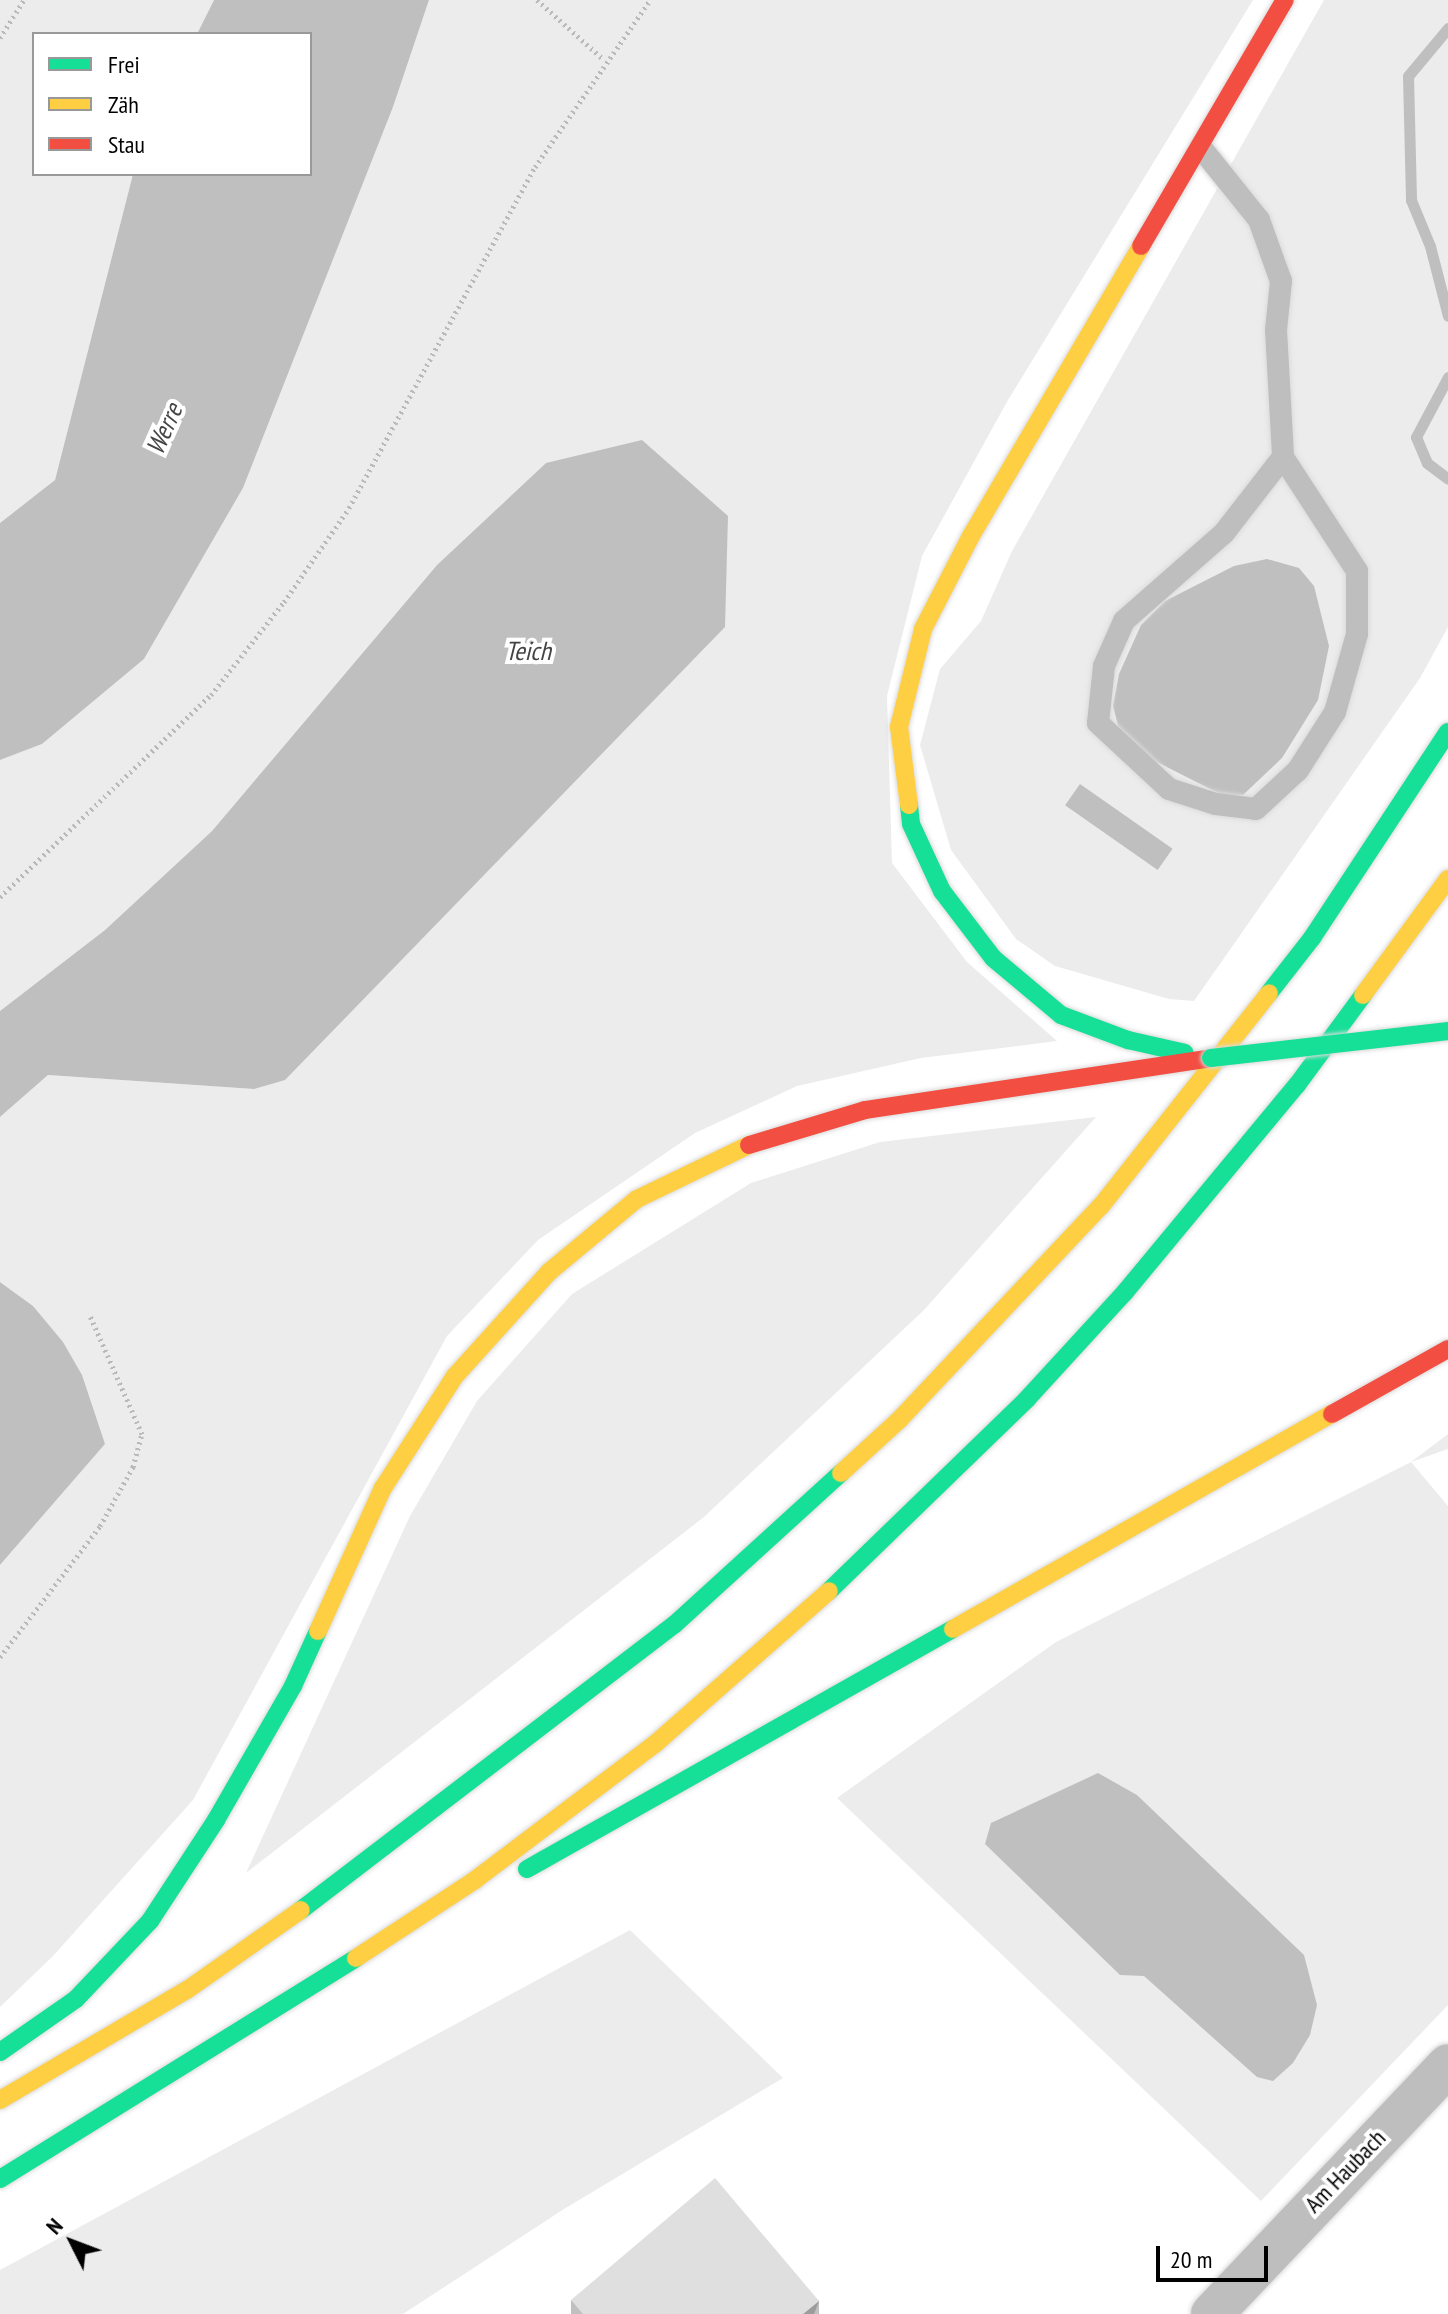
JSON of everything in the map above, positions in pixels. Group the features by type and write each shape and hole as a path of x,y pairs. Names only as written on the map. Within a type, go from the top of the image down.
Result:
{"highway":[{"path":"1211,1058 1128,1040 1061,1015 993,958 942,891 911,824 899,727 923,629 964,549 1202,149 1285,0"},
{"path":"0,2100 187,1990 347,1878 675,1624 899,1420 1101,1206 1312,938 1448,732"},
{"path":"271,2014 475,1880 656,1743 859,1563 1027,1399 1125,1292 1297,1085 1448,879"},
{"path":"0,2052 76,1999 150,1921 216,1820 293,1686 383,1488 455,1376 549,1272 637,1199 750,1145 865,1110 995,1086 1448,1031"},
{"path":"0,2179 271,2014 1448,1349"}],"street":[{"name":"Am Haubach","path":"1212,2314 1448,2065"}],"lane":[{"path":"1202,149 1259,220 1281,281 1276,330 1283,457 1357,571 1357,634 1335,712 1298,770 1256,809 1216,804 1169,789 1098,723 1104,666 1124,621 1172,573 1224,533 1283,457"}],"path":[{"path":"0,38 24,0"},
{"path":"537,0 604,60"},
{"path":"0,897 211,695 284,602 349,508 463,291 604,60 650,0"},
{"path":"0,1657 100,1526 133,1467 142,1434 89,1313"}],"shaded area":[{"path":"0,0 214,0 198,32 32,32 32,176 132,176 55,480 0,523"},
{"path":"429,0 1253,0 1008,400 922,556 887,696 892,863 967,962 1057,1041 921,1058 797,1086 695,1133 538,1240 447,1336 193,1800 53,1956 0,2007 0,1565 105,1444 33,1306 0,1282 0,1117 48,1075 254,1089 546,463 437,565 212,831 105,930 0,1011 0,760 42,744 144,659 243,488 393,107"},
{"path":"1324,0 1448,0 1448,627 1420,678 1194,1001 1169,999 1055,966 1016,939 951,850 920,745 940,669 981,621 1012,551"},
{"path":"1096,1117 924,1310 704,1517 246,1873 410,1516 477,1401 572,1294 751,1183 880,1142"},
{"path":"1448,1434 1448,1449 1411,1462"},
{"path":"1411,1462 1448,1506 1448,2005 1261,2201 837,1798 1056,1642"},
{"path":"630,1930 783,2078 564,2209 403,2314 0,2314 0,2270"}],"water":[{"name":"Werre","path":"214,0 429,0 393,107 243,488 144,659 42,744 0,760 0,523 55,480 132,176 312,176 312,32 198,32"},
{"name":"Teich","path":"642,440 728,516 725,627 285,1080 254,1089 48,1075 0,1117 0,1011 105,930 212,831 437,565 546,463"},
{"path":"1267,559 1299,568 1314,586 1329,646 1318,700 1282,758 1243,795 1222,795 1153,760 1119,729 1113,706 1119,674 1141,625 1165,601 1234,566"},
{"path":"1080,784 1173,849 1158,870 1065,805"},
{"path":"0,1282 33,1306 63,1342 82,1375 105,1444 0,1565"},
{"path":"1098,1773 1137,1795 1304,1955 1317,2005 1310,2035 1293,2063 1273,2081 1257,2077 1144,1976 1120,1975 985,1844 991,1823"}],"building":[{"path":"715,2178 819,2301 803,2314 583,2314 571,2300"}],"waterway":[{"path":"1448,28 1408,76 1411,200 1430,246 1448,316"},
{"path":"1448,377 1416,437 1427,463 1448,479"}],"traffic: fast":[{"path":"1269,993 1312,938 1448,732"},
{"path":"909,805 911,824 942,891 993,958 1061,1015 1128,1040 1185,1053"},
{"path":"829,1591 1027,1399 1125,1292 1297,1085 1363,995"},
{"path":"1211,1058 1448,1031"},
{"path":"301,1910 675,1624 841,1473"},
{"path":"527,1869 953,1629"},
{"path":"0,2052 76,1999 150,1921 216,1820 293,1686 318,1631"},
{"path":"0,2179 356,1958"}],"traffic: slow":[{"path":"909,805 899,727 923,629 971,536 1141,246"},
{"path":"1363,995 1448,879"},
{"path":"841,1473 899,1420 1101,1206 1269,993"},
{"path":"318,1631 383,1488 455,1376 549,1272 637,1199 749,1145"},
{"path":"953,1629 1332,1414"},
{"path":"356,1958 475,1880 656,1743 829,1591"},
{"path":"0,2100 187,1990 301,1910"}],"traffic: jam":[{"path":"1141,246 1285,0"},
{"path":"749,1145 865,1110 1211,1058"},
{"path":"1332,1414 1448,1349"}]}
